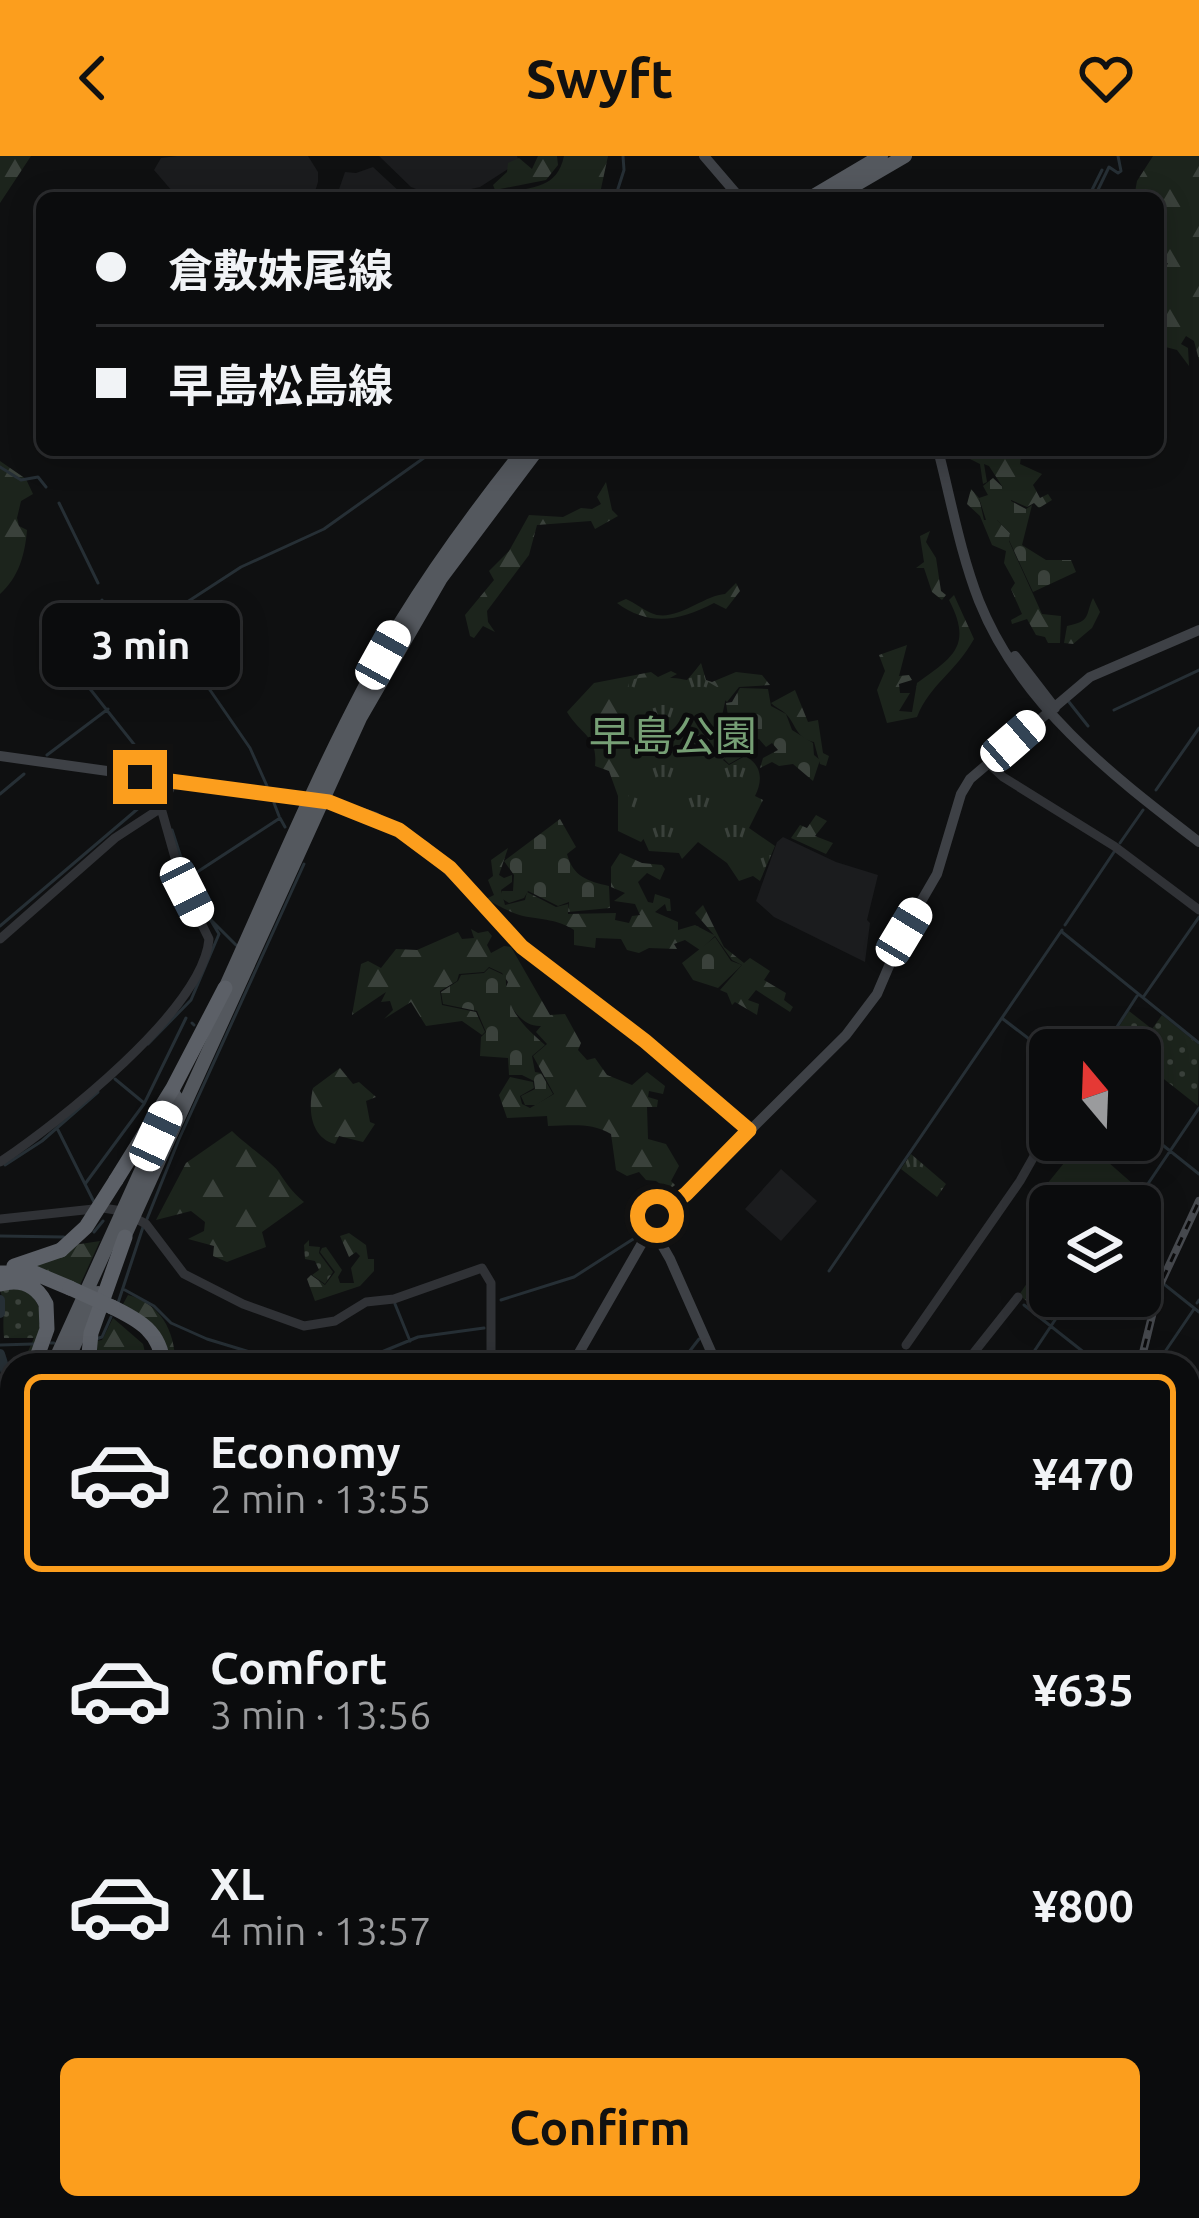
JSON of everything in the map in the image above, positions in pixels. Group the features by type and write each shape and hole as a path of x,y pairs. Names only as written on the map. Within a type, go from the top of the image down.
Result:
{"highway":[{"path":"820,192 881,156"},
{"path":"843,192 905,156"},
{"path":"0,1277 61,1250 86,1227 116,1180 173,1088 225,988 400,625 471,518 519,456"},
{"path":"60,1353 136,1218 317,801 409,630 478,526 532,456"},
{"path":"71,1353 136,1218 225,988"},
{"path":"89,1353 91,1333 125,1237"},
{"path":"0,1277 29,1278 111,1309 146,1337 153,1353"},
{"path":"0,1277 25,1283 46,1304 47,1329 38,1353"}],"main road":[{"path":"704,156 735,192"},
{"path":"943,456 979,599 1010,661 1120,781 1199,837"},
{"path":"579,1353 657,1216 686,1194 846,1035 877,994 937,874 964,787 1050,708 1098,672 1199,630"},
{"path":"0,756 317,801 375,817 424,846 522,947 645,1041 749,1130"},
{"path":"651,1226 712,1353"}],"street":[{"path":"988,763 1114,846 1199,910"},
{"path":"0,939 116,838 161,808 173,782"},
{"path":"0,1162 55,1123 190,991 209,939 183,886 161,808"},
{"path":"906,1345 1031,1161"},
{"path":"0,1219 103,1208 136,1218 184,1274 243,1304 304,1326 335,1321 366,1302 394,1299 482,1268 491,1283 491,1353"},
{"path":"974,1353 1018,1298"}],"shaded area":[{"path":"308,156 318,182 315,192 173,192 154,170 161,158"},
{"path":"379,156 517,156 519,162 480,187 424,192 411,187"},
{"path":"373,167 400,192 338,192 345,172"},
{"path":"783,837 878,875 867,920 865,962 774,917 756,901"},
{"path":"781,1169 817,1201 781,1241 745,1209"}],"green space":[{"path":"0,156 31,156 0,203"},
{"path":"538,156 557,156 558,165 546,180 495,190 493,185 507,172 508,163 519,158 532,169"},
{"path":"564,156 608,156 600,192 514,192 546,183"},
{"path":"1153,156 1199,156 1199,360 1194,341 1186,336 1181,344 1188,348 1189,366 1177,350 1164,347 1164,266 1168,264 1164,259 1164,192 1135,192"},
{"path":"1021,456 1020,464 1042,474 1033,485 1040,498 1048,494 1052,500 1039,508 1011,500 984,464 987,482 983,484 980,464 970,459"},
{"path":"0,461 26,479 33,494 21,501 17,518 27,530 20,565 0,594"},
{"path":"993,478 1011,495 1011,501 1026,509 1032,505 1022,545 1046,560 1071,560 1076,572 1033,592 1010,533 997,520 986,520 979,498 988,495 983,486"},
{"path":"606,482 612,510 618,516 595,529 591,521 537,525 529,555 487,611 495,632 483,626 474,638 470,636 465,615 494,580 489,571 509,551 529,515 563,517 581,508 592,509 601,504 597,497"},
{"path":"971,489 979,498 984,520 997,520 1010,533 1009,541 1042,614 1061,616 1060,643 1048,643 1036,635 1027,619 1012,624 1022,614 1011,589 1015,583 1004,563 1006,551 992,545 980,516 967,504"},
{"path":"930,531 926,542 936,558 941,591 946,595 942,600 932,592 924,568 916,568 924,562 920,536"},
{"path":"736,583 740,591 726,609 714,603 665,619 641,616 617,603 626,599 651,613 669,615 725,594"},
{"path":"954,595 974,639 917,717 887,723 877,690 885,671 879,655 907,645 899,676 909,675 912,680 899,684 900,693 910,693 899,711 912,712 917,683 956,649 959,629 949,600"},
{"path":"1093,598 1100,612 1092,628 1073,644 1064,643 1067,626 1084,619"},
{"path":"701,663 706,680 712,682 736,672 762,675 770,685 739,687 727,702 717,692 688,680"},
{"name":"早島公園","path":"701,664 705,680 727,693 722,716 743,729 745,737 723,760 729,765 745,756 759,773 755,796 763,800 749,828 775,846 760,881 753,876 739,881 727,863 698,842 682,859 679,853 649,851 627,788 621,723 630,680 687,680"},
{"path":"671,671 677,674 647,691 653,828 641,842 618,831 618,796 609,771 595,766 591,742 567,712 594,683 651,672 658,677"},
{"path":"740,688 768,689 771,706 786,714 792,730 813,743 814,755 820,760 813,781 793,764 772,762 760,768 763,758 778,750 759,739 751,742 745,755 729,764 724,759 746,737 744,729 728,716 726,703 732,702"},
{"path":"795,690 808,722 818,720 823,753 829,756 826,766 820,764 814,742 803,737 771,703"},
{"path":"816,815 827,821 815,836 833,843 826,854 791,838"},
{"path":"560,819 576,847 567,854 573,868 588,880 609,886 610,908 568,912 569,902 558,906 528,891 524,898 509,903 501,898 502,891 513,891 514,875 504,861"},
{"path":"508,848 499,875 512,875 512,882 501,890 505,905 525,900 527,892 556,907 568,904 568,914 616,913 615,920 629,923 632,916 640,915 635,904 614,901 625,893 611,887 611,867 620,853 662,865 660,880 647,873 638,882 648,902 653,903 655,894 670,899 671,911 665,904 655,912 678,922 678,930 695,925 714,935 695,913 703,905 724,947 744,963 750,958 770,971 764,980 786,993 784,1000 793,1007 790,1012 756,990 748,1000 759,1004 757,1015 735,1002 732,1005 720,990 742,965 732,960 715,936 700,950 685,940 674,944 677,949 649,948 639,953 627,950 621,939 596,938 595,948 574,945 574,930 568,926 518,915 486,899 494,895 488,880 493,876 491,860"},
{"path":"471,929 488,931 491,953 511,947 550,1015 565,1014 581,1043 578,1050 587,1060 595,1058 607,1075 632,1085 647,1072 665,1086 663,1094 649,1091 648,1097 658,1100 657,1107 647,1107 648,1139 666,1144 679,1166 671,1181 675,1185 669,1190 639,1172 627,1176 616,1170 611,1134 603,1130 548,1126 547,1116 507,1118 499,1095 510,1077 533,1082 534,1088 520,1096 530,1108 554,1094 533,1056 547,1044 536,1032 541,1026 528,1023 513,1010 502,973 489,967 484,972 459,974 457,981 440,991 442,1005 476,1012 485,1032 482,1035 462,1021 426,1026 411,1002 384,1019 393,1010 390,1001 381,1002 386,992 352,1015 361,964 368,961 381,968 396,949 417,950 458,932 462,939 474,938"},
{"path":"715,937 731,961 742,965 718,988 693,980 682,963"},
{"path":"489,968 506,976 512,1006 545,1045 532,1056 535,1072 541,1073 553,1094 536,1105 525,1105 521,1096 535,1089 534,1081 509,1075 508,1058 480,1056 481,1037 486,1032 477,1011 443,1004 441,992 461,975 484,973"},
{"path":"1129,1011 1152,1029 1117,1029"},
{"path":"1162,1015 1199,1045 1198,1106 1161,1077 1161,1029 1152,1029"},
{"path":"340,1068 353,1084 359,1082 376,1097 366,1101 370,1122 375,1124 363,1142 339,1136 335,1144 320,1135 313,1121 313,1088"},
{"path":"232,1131 274,1167 304,1202 262,1232 266,1247 227,1262 213,1256 214,1246 188,1239 204,1231 205,1222 191,1211 156,1220 186,1163"},
{"path":"911,1154 946,1184 937,1197 901,1169"},
{"path":"1107,1161 1134,1185 1048,1185 1064,1163"},
{"path":"349,1233 366,1245 374,1271 360,1286 315,1301 307,1279 311,1275 325,1285 335,1272 320,1252 322,1248 326,1247 342,1270 340,1283 354,1283 351,1268 360,1256 356,1252 349,1257 340,1236"},
{"path":"309,1240 309,1246 320,1247 319,1253 333,1272 325,1284 312,1275 319,1270 315,1261 305,1259 304,1245"},
{"path":"100,1241 79,1287 30,1265 74,1245"},
{"path":"1029,1280 1029,1303 1019,1295"},
{"path":"24,1288 39,1306 42,1324 34,1353 27,1353 34,1338 4,1338 0,1290"},
{"path":"128,1295 158,1312 174,1353 157,1353 122,1306"},
{"path":"113,1318 143,1344 145,1353 97,1353 96,1341 102,1340"}],"waterway":[{"path":"617,192 623,156"},
{"path":"1097,192 1109,167 1121,171 1118,156"},
{"path":"1091,192 1102,170"},
{"path":"981,192 986,191"},
{"path":"267,786 250,748 161,619 241,567 324,529 427,456"},
{"path":"0,467 21,480 38,477 46,487"},
{"path":"59,503 98,583"},
{"path":"71,665 117,626 102,600"},
{"path":"75,670 156,772"},
{"path":"1114,710 1199,670"},
{"path":"1069,702 1088,726"},
{"path":"47,755 108,709"},
{"path":"1156,790 1199,728"},
{"path":"0,794 24,774"},
{"path":"0,926 154,795"},
{"path":"274,803 279,816"},
{"path":"1120,843 1143,810"},
{"path":"188,878 280,818 285,827"},
{"path":"172,830 185,870"},
{"path":"1065,925 1114,852"},
{"path":"147,1219 304,864"},
{"path":"148,1044 191,1000 219,934 186,879"},
{"path":"1144,996 1199,917"},
{"path":"211,920 236,945"},
{"path":"829,1271 1062,930"},
{"path":"1062,932 1199,1043"},
{"path":"1116,1029 1137,996"},
{"path":"85,1184 144,1104 186,1018"},
{"path":"1003,1019 1029,1039"},
{"path":"115,1079 144,1103"},
{"path":"5,1165 42,1141 98,1092"},
{"path":"1147,1185 1199,1108"},
{"path":"58,1130 94,1202"},
{"path":"1161,1144 1199,1174"},
{"path":"94,1232 103,1221"},
{"path":"118,1303 143,1227"},
{"path":"501,1300 574,1277 641,1234"},
{"path":"0,1236 64,1237"},
{"path":"1161,1282 1199,1312"},
{"path":"125,1290 154,1306 171,1323 253,1353"},
{"path":"0,1300 0,1313"},
{"path":"395,1304 410,1341"},
{"path":"1024,1305 1085,1353"},
{"path":"1164,1353 1194,1309"},
{"path":"96,1339 102,1337 111,1317"},
{"path":"1033,1353 1057,1317"},
{"path":"379,1353 418,1337 484,1328"},
{"path":"688,1353 699,1339"},
{"path":"0,1345 33,1344"}],"railway":[{"path":"1143,1353 1159,1287 1199,1201"}],"route":[{"path":"140,777 329,802 375,817 437,856 522,947 645,1041 749,1130 686,1194 657,1216"}]}
